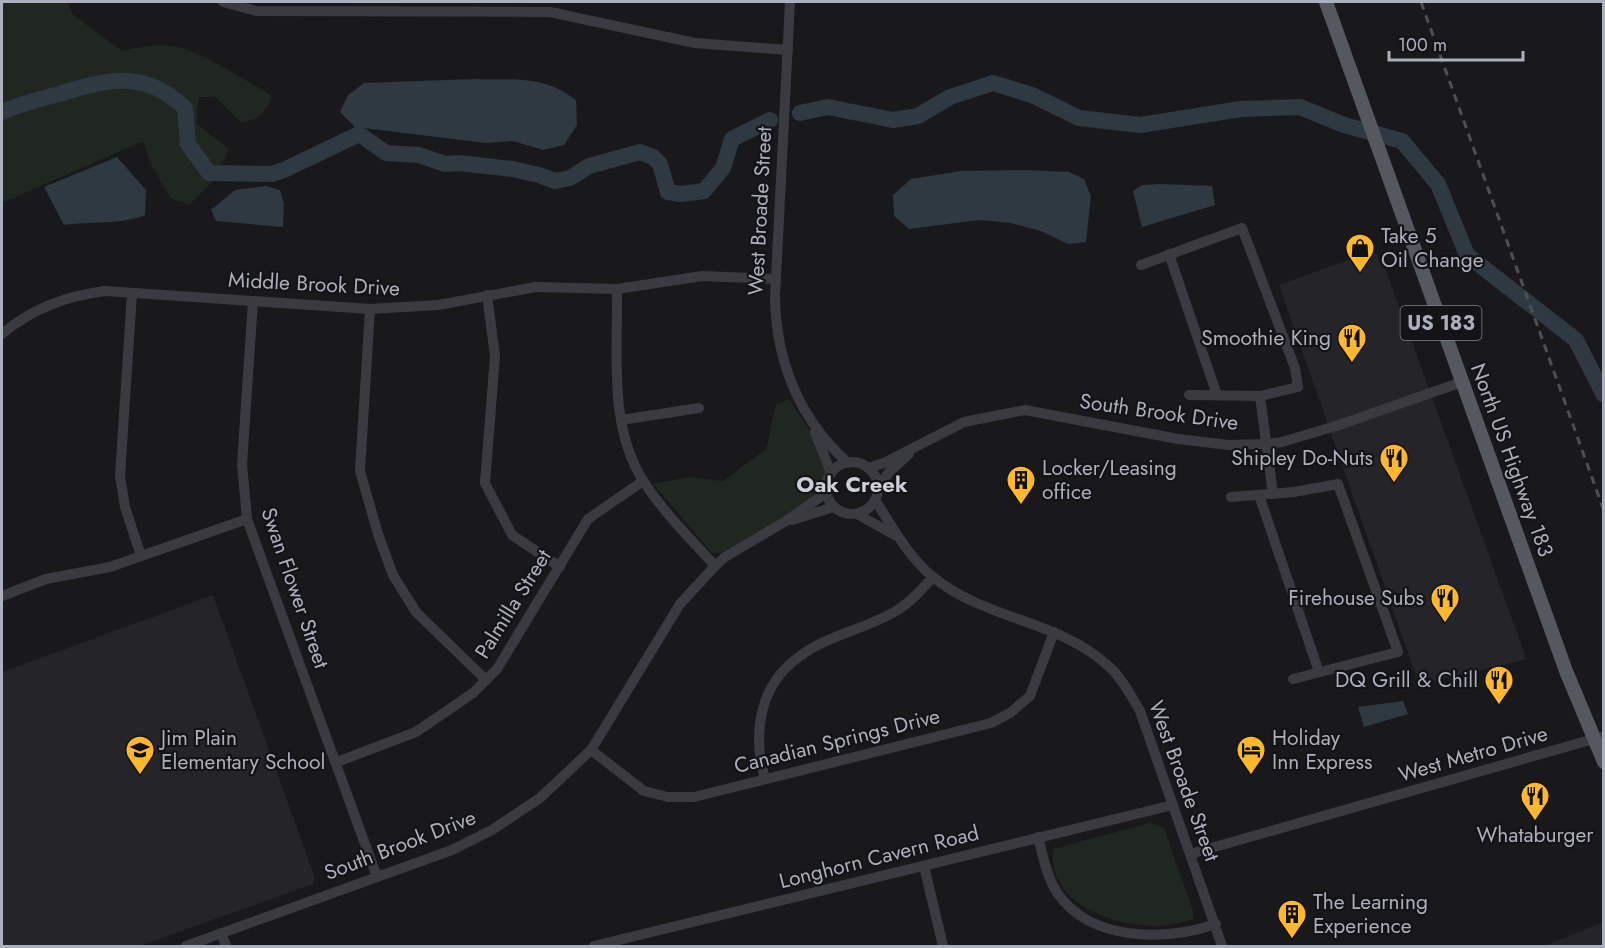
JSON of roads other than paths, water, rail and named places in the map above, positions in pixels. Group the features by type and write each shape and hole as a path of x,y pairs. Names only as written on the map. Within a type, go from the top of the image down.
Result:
{"main road":[{"name":"North US Highway 183","path":"1326,2 1462,382 1598,738 1604,762"}],"street":[{"path":"223,2 256,11 371,6 550,12 695,43 788,50"},
{"name":"West Broade Street","path":"790,2 776,279 776,327 781,356 792,386 828,459 831,473"},
{"path":"1141,265 1242,228 1295,368 1298,387 1260,396 1189,395"},
{"path":"1169,254 1217,395"},
{"name":"Middle Brook Drive","path":"2,334 30,313 66,299 105,291 370,309 428,306 536,286 617,289 702,276 776,279"},
{"path":"617,289 618,401 629,449 643,481 715,566"},
{"path":"132,293 120,476 125,507 141,556"},
{"path":"487,295 495,356 485,483 512,535 560,567"},
{"name":"Swan Flower Street","path":"253,301 242,464 247,519 377,877"},
{"path":"370,309 360,471 378,534 393,575 416,612 486,680"},
{"name":"South Brook Drive","path":"868,468 884,464 920,443 964,422 1024,410 1178,439 1229,445 1267,444 1282,442 1339,425 1462,382"},
{"path":"1260,396 1273,494"},
{"path":"621,420 699,408"},
{"name":"West Broade Street","path":"808,416 848,463"},
{"name":"South Brook Drive","path":"876,495 889,472 920,443"},
{"path":"848,463 868,468 873,474 876,495 870,507 857,514 849,514 834,507 826,493 831,473 848,463"},
{"name":"Palmilla Street","path":"337,762 416,732 473,693 497,669 588,519 643,481"},
{"path":"1231,497 1273,494 1338,484 1398,652 1293,679"},
{"name":"South Brook Drive","path":"186,946 452,850 492,830 540,798 591,750 680,603 725,557 786,521 826,493"},
{"name":"West Broade Street","path":"876,495 900,538 933,577 965,597 1064,635 1106,663 1125,684 1140,711 1222,946"},
{"path":"1259,495 1319,672"},
{"name":"South Brook Drive","path":"786,521 834,507"},
{"name":"West Broade Street","path":"857,514 900,538"},
{"path":"2,596 46,579 110,567 247,519"},
{"path":"765,779 758,750 760,710 776,680 800,656 896,611 933,577"},
{"name":"Canadian Springs Drive","path":"591,750 644,791 668,797 694,797 991,723 1010,714 1030,696 1054,632"},
{"name":"West Metro Drive","path":"1190,854 1598,738"},
{"name":"Longhorn Cavern Road","path":"594,946 1173,806"},
{"path":"1038,837 1048,873 1057,893 1069,906 1093,921 1150,936 1192,932 1216,924"},
{"path":"924,867 943,946"},
{"path":"221,933 226,946"}],"waterway":[{"path":"2,112 94,84 140,82 155,87 185,108 188,144 209,173 271,174 359,134 386,153 419,155 445,164 459,163 512,169 555,181 570,178 589,166 640,152 653,157 660,164 668,192 681,194 704,191 723,168 732,139 770,120"},
{"path":"800,113 828,107 893,120 918,116 950,97 993,83 1032,95 1079,118 1140,125 1241,109 1300,107 1344,125 1402,141 1438,184 1467,255 1576,340 1604,395"}],"railway":[{"path":"1421,2 1604,511"}],"place":[{"name":"Take 5 Oil Change","path":"1360,274"},
{"name":"Smoothie King","path":"1352,364"},
{"name":"Shipley Do-Nuts","path":"1394,484"},
{"name":"Locker/Leasing office","path":"1021,506"},
{"name":"Firehouse Subs","path":"1445,624"},
{"name":"DQ Grill & Chill","path":"1499,706"},
{"name":"Jim Plain Elementary School","path":"140,776"},
{"name":"Holiday Inn Express","path":"1251,776"},
{"name":"Whataburger","path":"1535,822"},
{"name":"The Learning Experience","path":"1292,940"}],"district":[{"name":"Oak Creek","path":"852,484"}]}
